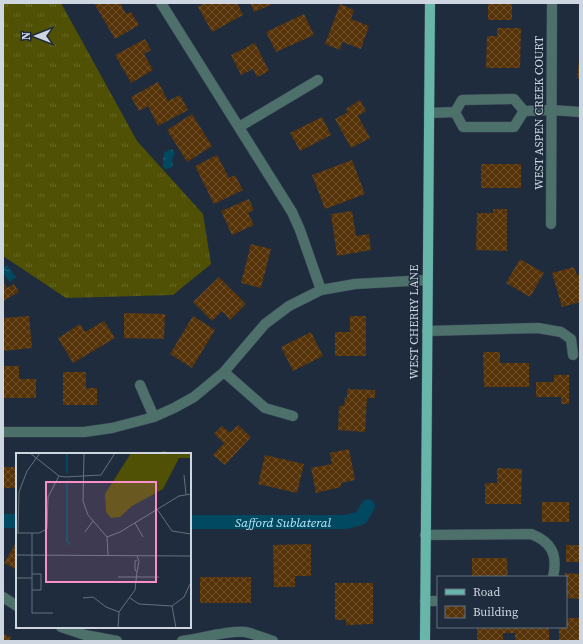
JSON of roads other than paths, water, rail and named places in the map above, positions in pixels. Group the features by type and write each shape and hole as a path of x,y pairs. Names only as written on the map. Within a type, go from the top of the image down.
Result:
{"main road":[{"name":"WEST CHERRY LANE","path":"425,641 426,331 430,3"}],"street":[{"path":"161,3 292,212 322,290"},
{"name":"WEST ASPEN CREEK COURT","path":"551,224 552,3"},
{"path":"239,127 318,80"},
{"path":"455,112 462,100 514,99 524,111"},
{"path":"524,111 552,110 580,112"},
{"path":"455,112 463,127 514,127 524,111"},
{"path":"429,112 455,112"},
{"path":"3,432 84,432 112,428 154,417 194,397 224,372 265,324 289,306 322,290 355,284 427,280"},
{"path":"426,331 538,328 561,332 571,339 573,355"},
{"path":"224,372 265,408 293,416"},
{"path":"140,385 154,417"},
{"path":"425,535 531,534 540,537 548,543 553,555 554,570 552,576"},
{"path":"3,597 16,605"},
{"path":"425,601 437,601"},
{"path":"64,628 85,635 117,641"},
{"path":"182,641 244,632 272,641"}],"water":[{"path":"172,149 175,153 172,160 173,165 171,168 165,169 163,167 163,157 165,152"},
{"path":"7,265 16,277 10,282 3,273 3,268"}],"waterway":[{"name":"Safford Sublateral","path":"191,522 346,522 361,518 368,506"},
{"name":"Safford Sublateral","path":"3,521 16,521"}]}
